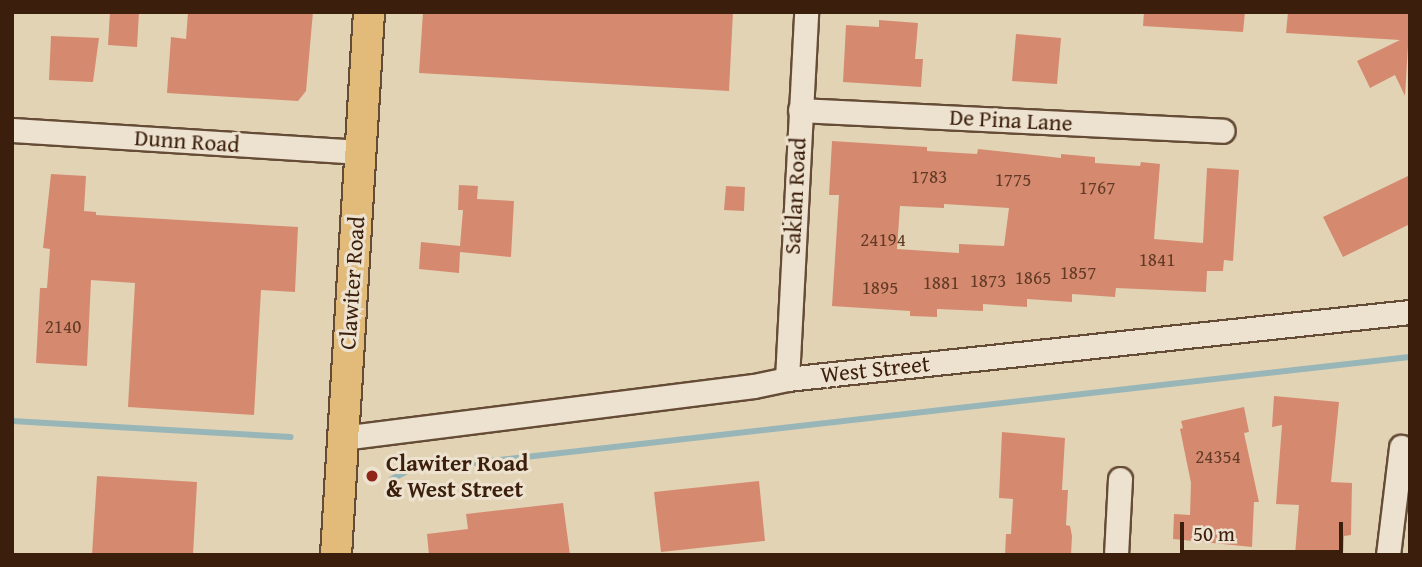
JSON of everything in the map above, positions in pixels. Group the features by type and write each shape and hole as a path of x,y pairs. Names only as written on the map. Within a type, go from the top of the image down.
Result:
{"main road":[{"name":"Clawiter Road","path":"335,555 369,12"}],"street":[{"name":"Saklan Road","path":"787,379 806,12"},
{"name":"De Pina Lane","path":"800,110 1222,131"},
{"name":"Dunn Road","path":"12,130 361,152"},
{"name":"West Street","path":"342,438 754,386 787,379 1410,312"},
{"path":"1388,555 1401,447"},
{"path":"1116,555 1120,479"}],"building":[{"path":"110,12 139,12 137,47 108,45"},
{"path":"188,12 313,12 306,91 298,101 167,93 171,37 186,39"},
{"path":"423,12 733,12 729,91 419,73"},
{"path":"1144,12 1245,12 1243,32 1143,26"},
{"path":"1288,12 1410,12 1405,96 1395,75 1370,88 1357,61 1400,40 1286,33"},
{"path":"879,20 918,23 915,59 923,59 921,87 843,82 846,25 879,27"},
{"path":"1016,34 1061,38 1057,84 1012,81"},
{"path":"51,36 99,38 93,82 49,80"},
{"path":"832,141 927,147 927,151 977,154 978,149 1061,158 1061,154 1095,157 1095,163 1140,166 1141,162 1160,164 1154,239 1203,243 1207,168 1239,170 1233,261 1224,260 1223,271 1207,271 1206,292 1116,288 1115,297 1072,294 1072,302 1027,299 1027,307 983,304 983,311 937,309 937,317 910,316 910,311 832,306 839,195 829,195","holes":["944,204 1009,208 1004,246 959,244 959,253 897,249 900,206 944,208"]},
{"path":"51,174 86,176 84,211 96,212 96,215 298,227 295,292 261,290 254,415 128,407 135,283 91,280 87,366 36,363 40,288 47,288 50,249 43,248"},
{"path":"1410,175 1410,224 1343,257 1323,217"},
{"path":"459,185 478,186 477,199 514,201 511,257 460,252 459,273 419,269 421,242 460,246 463,210 458,210"},
{"path":"726,186 745,187 744,211 724,210"},
{"path":"1274,396 1339,402 1331,482 1352,483 1351,535 1344,536 1343,555 1295,555 1299,505 1276,504 1282,425 1272,427"},
{"path":"1244,407 1249,432 1244,433 1259,502 1254,502 1252,547 1173,539 1174,514 1190,515 1191,483 1180,429 1183,428 1181,421"},
{"path":"1002,432 1065,438 1062,490 1068,490 1066,525 1070,526 1072,536 1071,555 1005,555 1006,534 1011,534 1013,499 999,498"},
{"path":"97,476 197,482 193,555 92,555"},
{"path":"759,481 765,541 661,552 654,492"},
{"path":"563,503 570,555 429,555 427,534 468,529 466,514"}],"waterway":[{"path":"392,479 410,470 1410,357"},
{"path":"12,421 291,437"}],"place":[{"name":"Clawiter Road & West Street","path":"372,476"}]}
